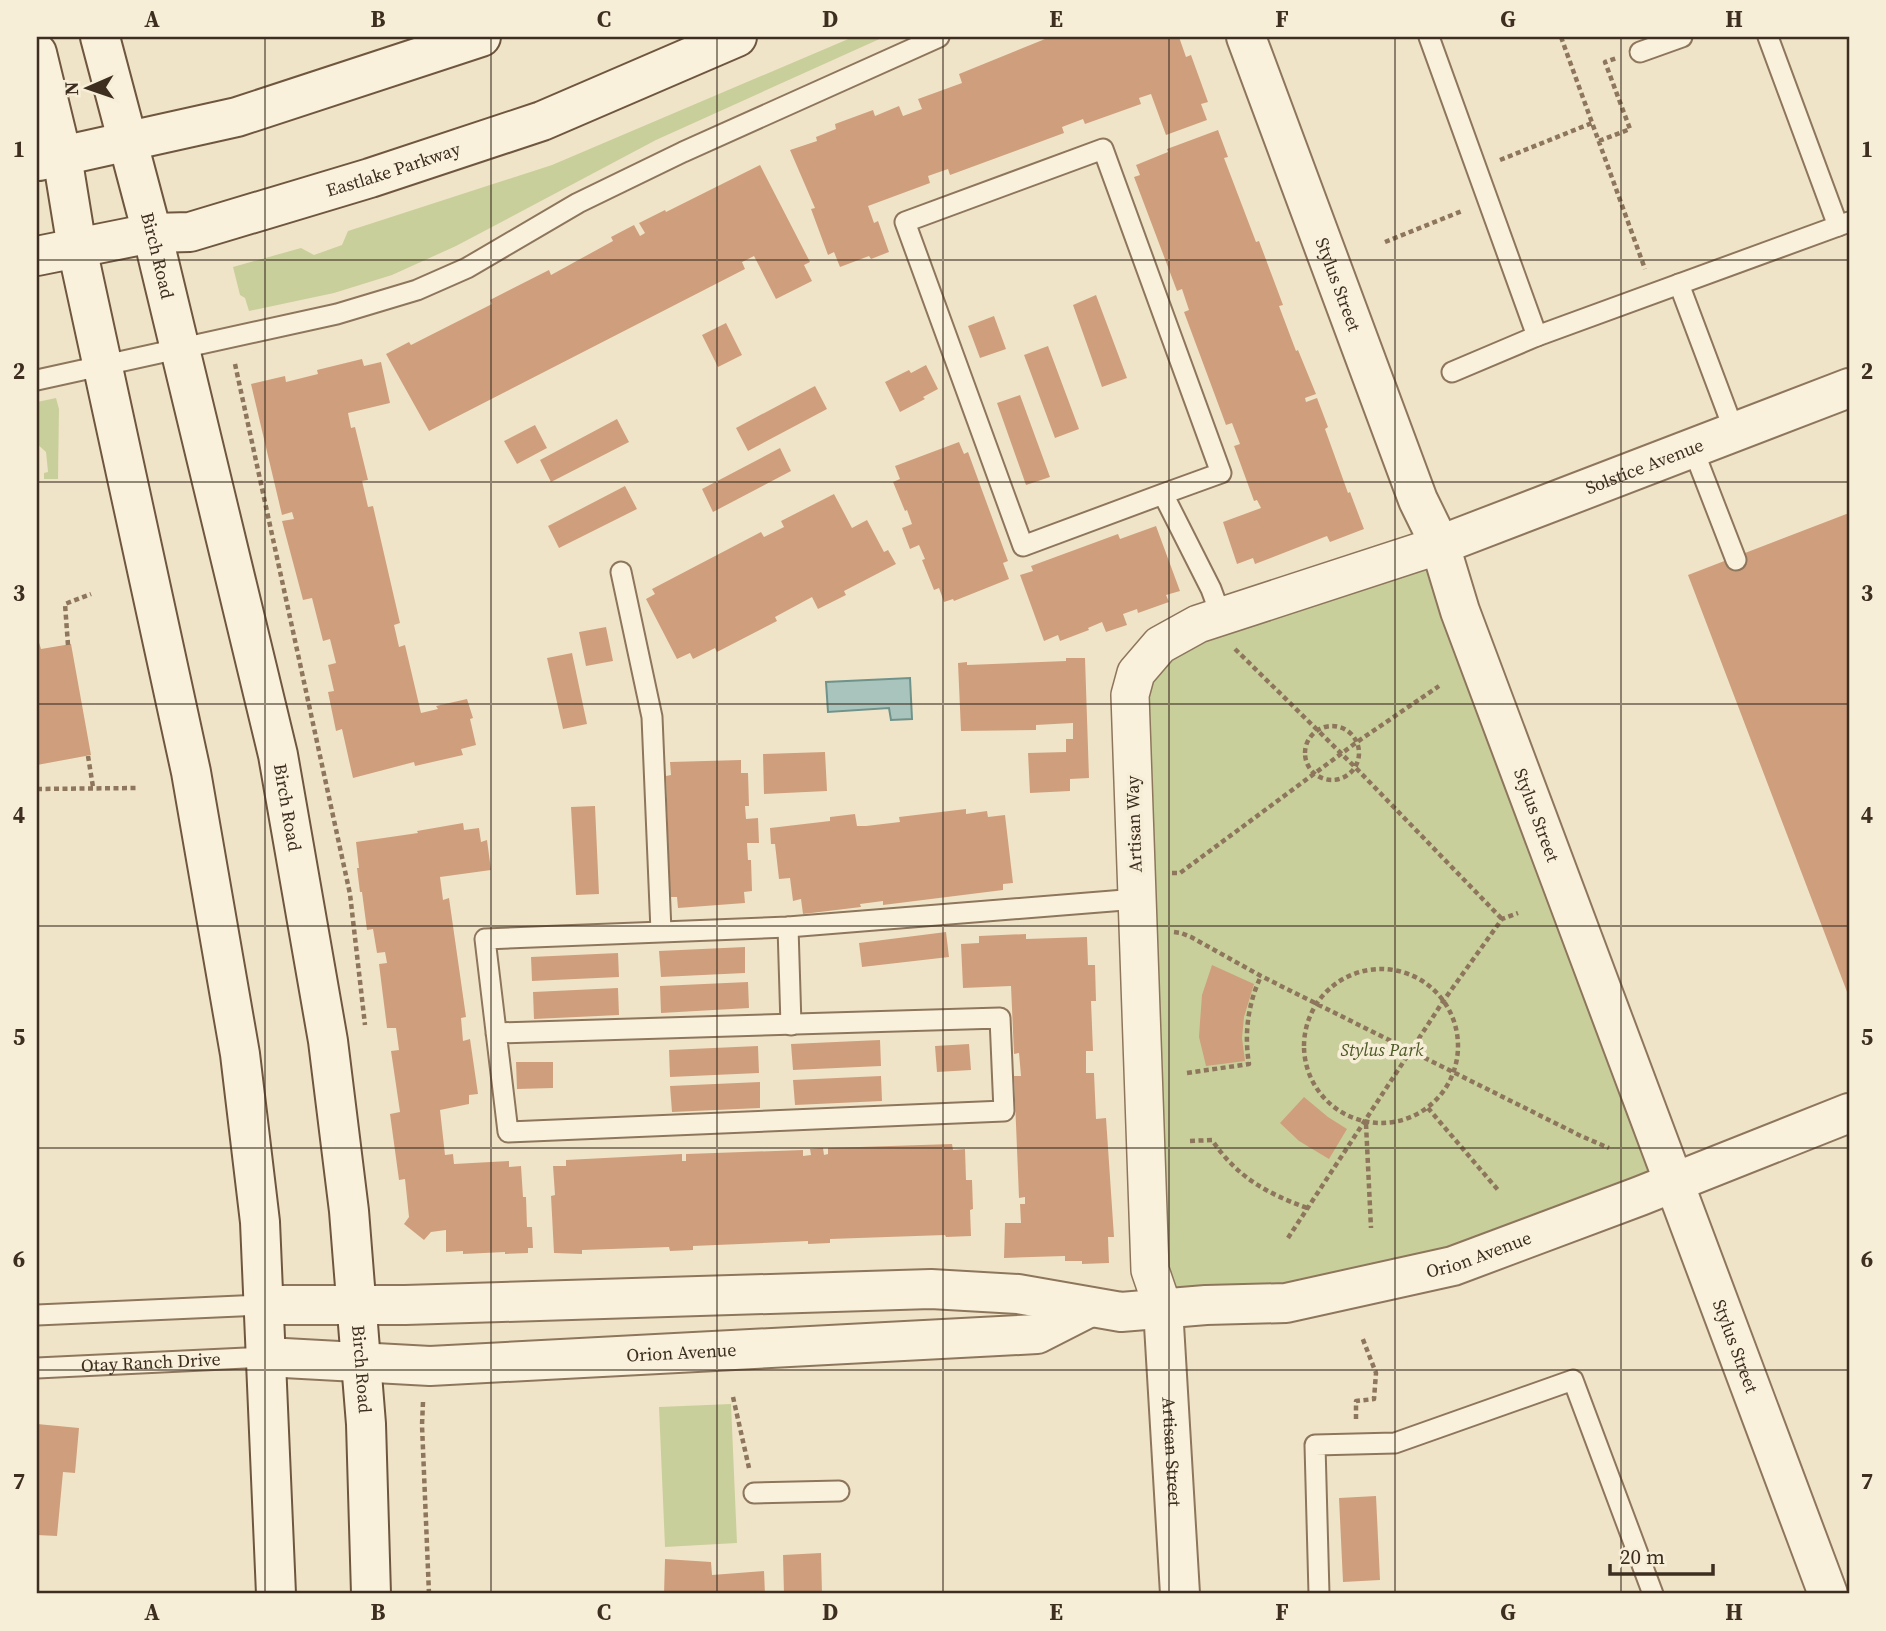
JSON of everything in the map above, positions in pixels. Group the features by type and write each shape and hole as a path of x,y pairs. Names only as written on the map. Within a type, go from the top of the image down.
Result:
{"street":[{"name":"Birch Road","path":"100,37 152,233 278,755 328,1041 349,1211 366,1424 371,1594"},
{"path":"50,158 237,117 481,37"},
{"name":"Eastlake Parkway","path":"37,256 152,233 190,232 370,178 542,121 737,37"},
{"name":"Stylus Street","path":"1246,37 1418,500 1440,545 1460,611 1828,1594"},
{"path":"37,53 50,158 77,248 191,772 240,1054 259,1211 276,1594"},
{"name":"Solstice Avenue","path":"1440,545 1849,388"},
{"name":"Artisan Way","path":"1163,1308 1150,1270 1130,695 1136,673 1160,645 1198,624 1228,632 1440,545"},
{"name":"Orion Avenue","path":"264,1305 356,1305 931,1289 1018,1294 1121,1312 1286,1303 1453,1266 1849,1113"},
{"name":"Orion Avenue","path":"266,1357 430,1366 1037,1334 1090,1307"},
{"name":"Artisan Street","path":"1163,1308 1180,1594"}],"lane":[{"path":"37,380 337,314 417,290 467,268 578,203 682,152 939,37"},
{"path":"1429,37 1537,336"},
{"path":"1640,52 1682,37"},
{"path":"1452,372 1537,336 1843,224 1768,37"},
{"path":"1102,149 1221,473 1163,494 1023,546 905,222 1102,149"},
{"path":"1679,284 1735,433"},
{"path":"1693,449 1736,560"},
{"path":"1163,494 1212,589 1228,632"},
{"path":"621,572 652,717 661,931"},
{"path":"496,1033 1000,1018 1004,1111 508,1132 496,1033 485,939 788,927 1137,903"},
{"path":"788,927 791,1025"},
{"path":"37,1315 264,1305"},
{"name":"Otay Ranch Drive","path":"37,1368 266,1357"},
{"path":"1319,1594 1315,1445 1395,1443 1573,1380 1653,1594"},
{"path":"754,1493 839,1491"}],"path":[{"path":"1561,37 1654,293"},
{"path":"1599,141 1630,129 1605,62 1640,52"},
{"path":"1476,169 1592,123"},
{"path":"1385,242 1488,200"},
{"path":"68,645 65,604 91,594"},
{"path":"1228,632 1318,731 1502,919"},
{"path":"1439,686 1357,742 1137,903 1181,933 1261,976 1609,1149"},
{"path":"1333,726 1340,727 1357,742 1359,751 1355,767 1349,775 1332,780 1315,774 1307,761 1307,744 1318,731 1333,726"},
{"path":"88,756 93,788"},
{"path":"37,789 137,788"},
{"path":"1288,1238 1444,1000 1502,919 1518,913"},
{"path":"1379,968 1399,970 1420,978 1444,1000 1457,1030 1458,1052 1454,1073 1443,1093 1428,1108 1409,1119 1387,1123 1365,1122 1334,1107 1321,1094 1311,1079 1304,1049 1306,1029 1316,1004 1324,993 1340,980 1359,971 1379,968"},
{"path":"1187,1073 1249,1064 1248,1020 1255,988 1261,976"},
{"path":"1428,1108 1498,1190"},
{"path":"1365,1122 1371,1228"},
{"path":"1190,1141 1212,1140 1226,1160 1243,1176 1267,1191 1307,1208"},
{"path":"1356,1422 1356,1401 1374,1399 1376,1373 1362,1337"},
{"path":"424,1391 422,1425 429,1594"},
{"path":"733,1397 754,1493"}],"green space":[{"path":"853,37 884,37 656,140 456,246 392,275 334,293 249,311 245,298 240,295 233,267 301,248 314,255 342,245 348,231 552,165"},
{"path":"56,398 59,409 58,479 44,479 44,473 48,472 46,452 37,444 37,402"},
{"name":"Stylus Park","path":"1440,545 1672,1182 1432,1272 1163,1308 1147,671 1168,644"},
{"path":"731,1404 737,1543 665,1547 659,1407"}],"water":[{"path":"910,678 912,719 891,720 889,708 828,712 826,682"}],"building":[{"path":"1050,37 1179,37 1186,57 1191,55 1208,102 1201,104 1207,120 1166,135 1151,94 1139,98 1141,104 1085,124 1083,119 1062,127 1064,133 950,175 948,169 928,176 930,183 868,206 874,223 878,221 889,252 840,267 834,252 828,255 811,209 815,208 790,150 817,141 816,137 836,129 835,124 873,110 875,116 899,106 903,116 922,109 918,99 962,83 959,74"},
{"path":"1218,130 1228,157 1224,158 1283,305 1279,306 1296,351 1298,350 1316,394 1305,398 1306,402 1317,398 1328,427 1325,429 1364,529 1330,542 1327,536 1255,564 1253,558 1237,564 1223,522 1261,508 1257,500 1254,501 1234,446 1240,444 1232,423 1226,425 1184,312 1189,310 1182,289 1177,291 1134,177 1140,175 1136,165 1168,152 1167,149"},
{"path":"760,165 810,262 804,265 812,281 776,299 754,256 742,262 745,269 429,431 386,354 409,342 411,345 492,304 490,300 549,270 551,275 613,241 611,237 634,225 640,236 645,233 639,223"},
{"path":"1096,295 1127,378 1102,387 1073,305"},
{"path":"994,316 1006,349 980,358 968,326"},
{"path":"726,323 742,355 718,367 702,335"},
{"path":"1048,346 1079,429 1055,438 1024,355"},
{"path":"362,359 364,366 381,362 390,403 348,413 351,428 355,427 368,480 362,481 368,507 373,506 400,623 394,625 399,647 405,645 421,713 438,709 436,706 467,699 473,718 470,719 476,745 461,749 463,755 415,766 414,762 353,778 342,729 336,731 328,692 334,691 328,665 336,663 330,639 323,641 312,598 303,600 282,521 294,519 292,512 282,515 251,384 285,376 286,382 318,374 317,370"},
{"path":"926,365 938,389 900,412 885,382"},
{"path":"815,386 827,409 748,451 736,428"},
{"path":"1020,395 1050,477 1026,485 997,403"},
{"path":"617,419 629,442 551,482 540,460"},
{"path":"535,425 547,448 517,464 504,441"},
{"path":"959,442 964,454 968,452 1008,561 1003,563 1009,579 954,601 944,602 939,588 934,590 919,545 910,549 902,528 912,524 893,482 900,479 895,466"},
{"path":"780,448 791,471 713,512 702,489"},
{"path":"625,486 637,509 559,548 548,526"},
{"path":"834,494 852,528 867,520 884,552 888,550 896,564 844,591 846,595 818,609 812,597 775,617 777,621 717,652 715,648 693,659 690,653 677,659 646,599 655,594 652,589 761,532 764,537 784,527 781,521"},
{"path":"1849,513 1849,997 1688,575"},
{"path":"1156,526 1180,591 1166,595 1169,602 1138,613 1137,609 1123,614 1127,625 1106,632 1102,622 1060,641 1058,635 1044,641 1020,575 1033,571 1031,566 1118,534 1120,539"},
{"path":"606,627 613,661 586,666 579,632"},
{"path":"37,636 41,649 71,644 91,755 37,765"},
{"path":"572,653 587,724 563,729 547,658"},
{"path":"1066,658 1085,658 1089,778 1070,779 1070,791 1030,793 1028,753 1066,752 1066,739 1073,739 1073,723 1036,725 1036,730 961,731 958,663 967,662 967,665 1066,661"},
{"path":"825,752 827,791 764,794 763,754"},
{"path":"741,760 741,773 748,773 749,806 745,806 746,819 758,818 759,843 747,843 748,860 751,860 752,891 744,892 745,903 678,908 677,897 670,897 666,776 671,775 670,762"},
{"path":"595,806 599,894 576,895 571,807"},
{"path":"966,809 966,814 987,811 988,817 1005,815 1013,883 1003,884 1003,890 883,905 883,901 860,904 861,907 803,914 801,899 793,901 790,878 779,879 775,844 771,844 770,828 830,821 830,817 855,814 857,826 866,826 900,822 899,817"},
{"path":"463,823 464,830 479,828 481,842 487,840 491,870 440,877 443,900 449,898 466,1017 461,1018 463,1041 470,1039 478,1094 469,1095 469,1104 440,1110 445,1155 453,1154 454,1164 509,1161 509,1167 521,1166 527,1227 532,1227 533,1248 528,1248 528,1253 446,1252 446,1230 431,1232 424,1240 404,1224 409,1217 405,1179 399,1180 390,1114 400,1112 391,1051 399,1050 396,1028 387,1028 379,964 387,963 385,952 377,953 373,929 367,930 357,868 356,842"},
{"path":"946,932 949,957 862,967 859,943"},
{"path":"1026,934 1026,939 1087,937 1088,965 1095,965 1096,1001 1091,1001 1093,1051 1086,1051 1086,1073 1094,1073 1096,1119 1106,1118 1114,1237 1108,1237 1109,1263 1082,1264 1082,1261 1065,1261 1065,1256 1004,1258 1005,1223 1021,1223 1020,1204 1025,1204 1025,1197 1019,1198 1014,1076 1021,1076 1019,1053 1014,1054 1011,986 963,988 961,944 979,943 979,936"},
{"path":"745,947 745,973 661,977 659,951"},
{"path":"618,953 619,977 532,981 531,957"},
{"path":"1212,965 1254,984 1244,1017 1242,1038 1245,1061 1206,1066 1199,1037 1202,995"},
{"path":"748,982 749,1008 661,1013 660,986"},
{"path":"618,988 619,1015 534,1019 533,992"},
{"path":"880,1040 881,1066 793,1070 791,1044"},
{"path":"969,1044 971,1070 937,1072 935,1046"},
{"path":"758,1046 759,1073 670,1077 669,1050"},
{"path":"516,1062 553,1062 553,1088 517,1089"},
{"path":"881,1076 882,1101 795,1105 793,1080"},
{"path":"760,1082 760,1108 672,1112 670,1086"},
{"path":"1304,1097 1347,1129 1329,1159 1299,1141 1280,1123"},
{"path":"952,1144 953,1150 965,1149 966,1180 972,1180 971,1236 830,1239 830,1243 808,1244 808,1241 693,1246 693,1250 670,1251 669,1247 582,1250 582,1254 554,1253 551,1196 555,1195 553,1166 566,1166 566,1160 682,1154 682,1161 686,1161 686,1154 803,1150 803,1156 811,1155 810,1149 823,1148 824,1155 828,1154 828,1148"},
{"path":"37,1424 79,1428 75,1473 63,1472 57,1536 37,1535"},
{"path":"1376,1496 1380,1580 1343,1582 1339,1498"},
{"path":"821,1553 822,1594 784,1594 783,1555"},
{"path":"665,1559 711,1562 712,1575 764,1571 765,1594 664,1594"}]}
